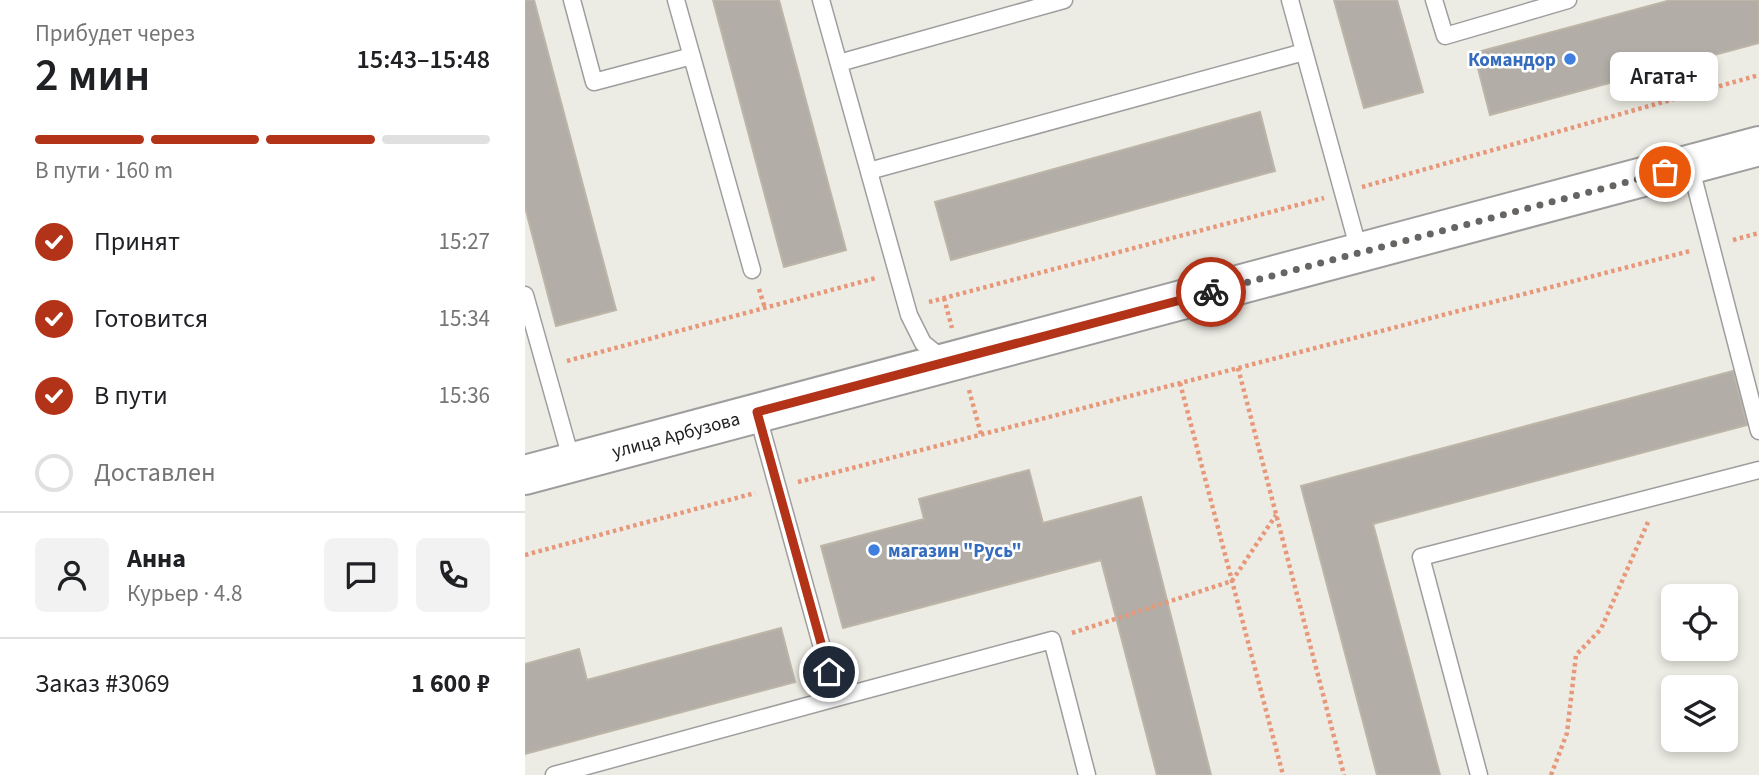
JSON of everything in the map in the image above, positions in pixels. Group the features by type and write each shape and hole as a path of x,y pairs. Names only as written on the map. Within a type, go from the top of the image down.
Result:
{"street":[{"name":"улица Арбузова","path":"525,475 898,373 1360,254 1759,146"}],"lane":[{"path":"572,0 594,82 692,56"},
{"path":"676,0 753,270"},
{"path":"821,0 909,315 923,344 945,361"},
{"path":"839,63 1064,0"},
{"path":"1290,0 1360,254"},
{"path":"1434,0 1445,36 1568,0"},
{"path":"869,171 1304,52"},
{"path":"1690,164 1759,431"},
{"path":"525,295 572,463"},
{"path":"898,373 907,362 911,346 909,315"},
{"path":"757,412 836,698"},
{"path":"1479,775 1421,557 1759,470"},
{"path":"554,775 1052,640 1087,775"}],"path":[{"path":"525,555 1759,233"},
{"path":"545,366 897,273"},
{"path":"1238,368 1344,775"},
{"path":"1180,383 1283,775"},
{"path":"1551,775 1567,733 1576,655 1601,629 1660,495"},
{"path":"1052,640 1232,581 1276,514"}],"building":[{"path":"525,0 534,0 616,310 556,326 525,207"},
{"path":"713,0 779,0 846,250 784,267"},
{"path":"1334,0 1397,0 1423,92 1364,108"},
{"path":"1671,0 1759,0 1759,43 1490,115 1474,53"},
{"path":"1260,112 1275,171 951,260 935,202"},
{"path":"1733,371 1747,425 1373,524 1440,775 1377,775 1301,486"},
{"path":"1029,470 1043,523 1141,497 1211,775 1157,775 1101,560 843,628 821,546 924,519 919,499"},
{"path":"781,628 795,682 525,754 525,664 579,649 587,680"}],"way so far":[{"path":"1211,292 1665,172"}],"place":[{"name":"Командор","path":"1570,59"},
{"name":"Агата+","path":"1665,172"},
{"name":"магазин \"Русь\"","path":"874,550"}],"route":[{"path":"829,672 757,412 1211,292"}]}
